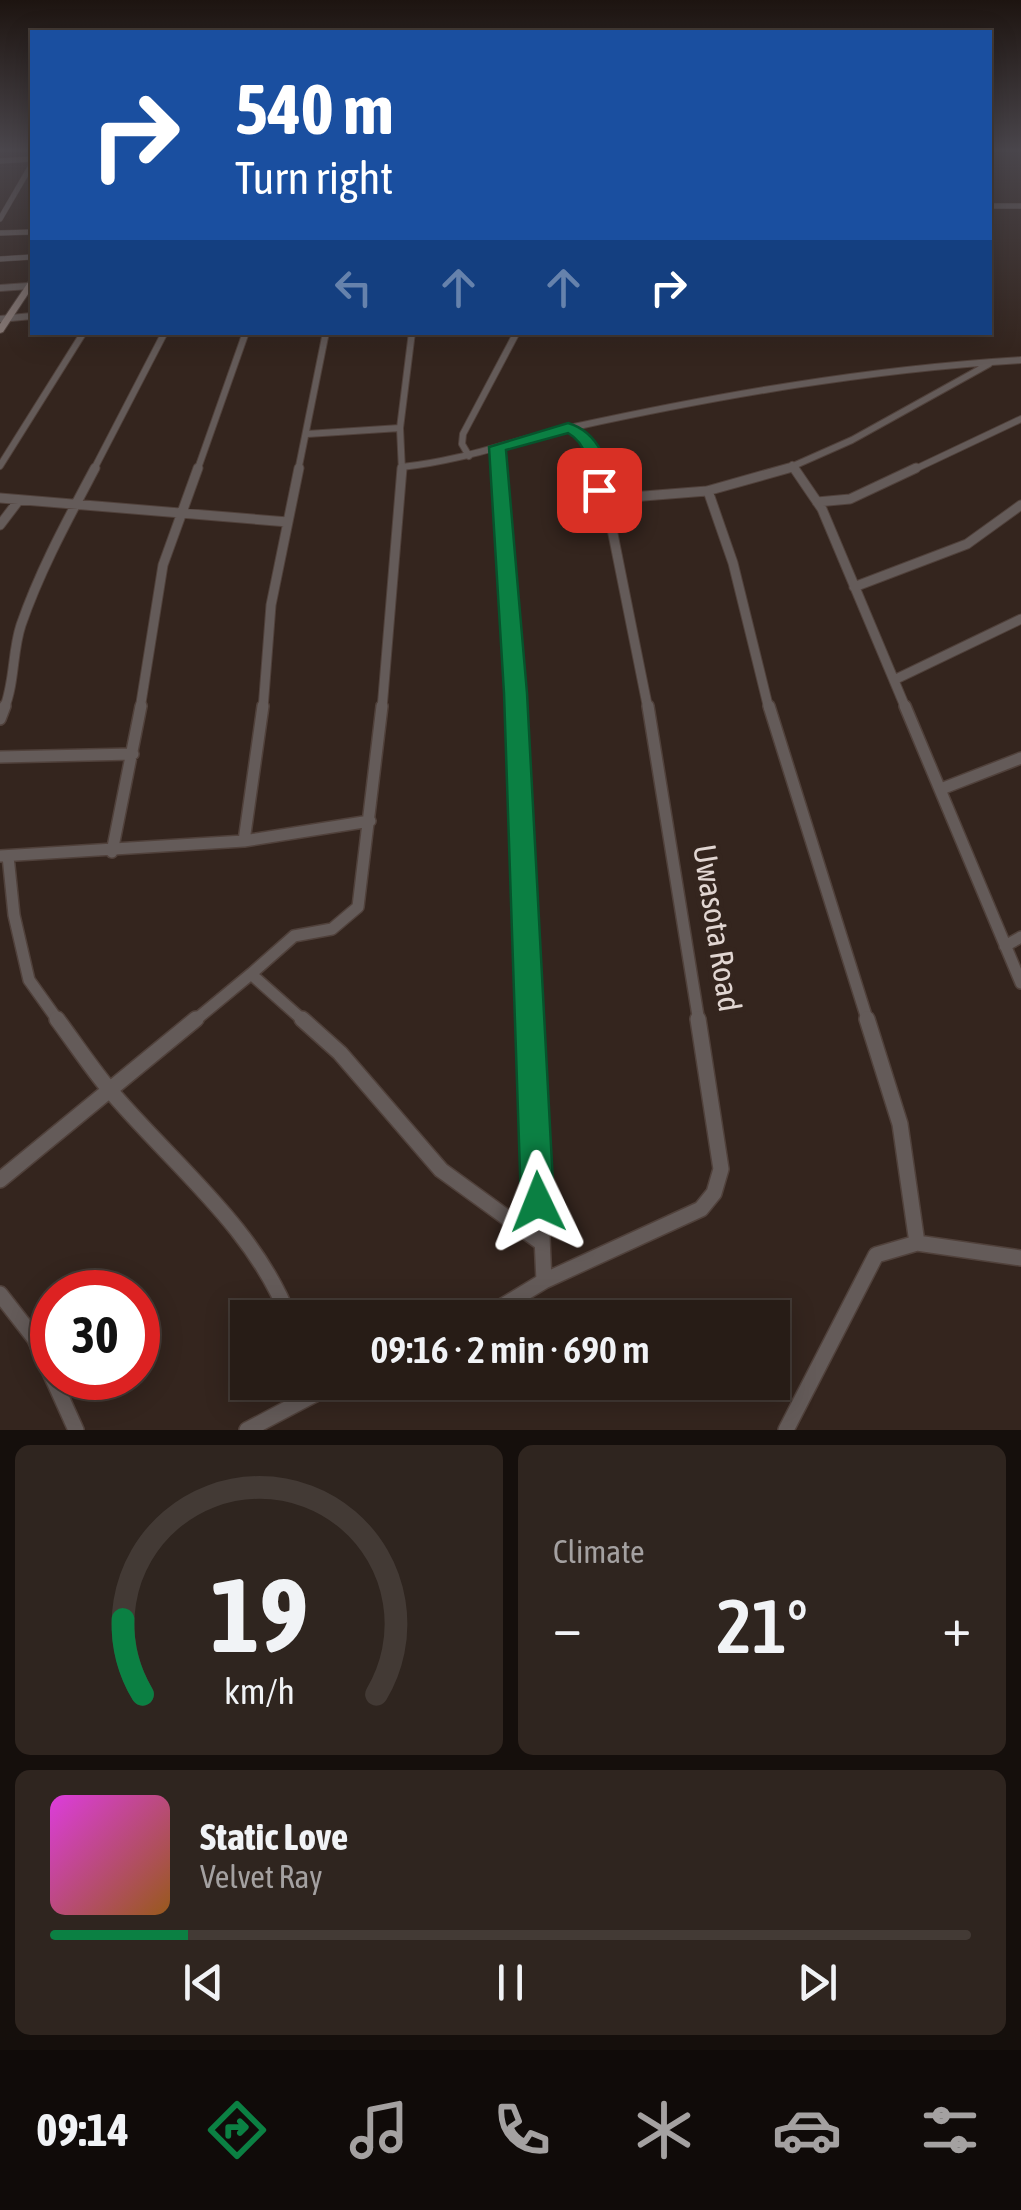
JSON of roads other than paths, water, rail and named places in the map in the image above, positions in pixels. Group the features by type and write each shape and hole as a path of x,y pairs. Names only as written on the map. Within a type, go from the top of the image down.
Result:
{"street":[{"path":"0,233 30,232"},
{"path":"0,259 30,257"},
{"path":"0,288 30,285"},
{"path":"0,330 4,318 30,287"},
{"path":"4,318 30,316"},
{"path":"0,466 82,335"},
{"path":"0,718 11,692 19,630 57,536 163,335"},
{"path":"112,852 133,754 163,565 245,335"},
{"path":"244,842 272,644 271,605 325,335"},
{"path":"0,1180 294,936 332,929 349,919 358,907 370,821 402,467 400,428 412,335"},
{"path":"469,456 462,444 463,434 514,335"},
{"path":"402,467 469,456 568,428 910,367 967,360 990,364 1021,360"},
{"path":"606,498 708,492 792,465 870,429 990,364"},
{"path":"817,502 850,499 1021,419"},
{"path":"307,434 400,428"},
{"name":"Uwasota Road","path":"513,1300 544,1281 701,1209 714,1194 721,1169 664,790 606,498 599,490 591,444 568,428"},
{"path":"498,447 516,693 539,1241 544,1281"},
{"path":"792,465 817,502 1021,983"},
{"path":"708,492 733,562 770,711 900,1124 917,1242"},
{"path":"0,498 288,522"},
{"path":"0,525 20,500"},
{"path":"854,588 967,544 1021,506"},
{"path":"894,680 1021,619"},
{"path":"0,757 133,754"},
{"path":"941,789 1021,758"},
{"path":"282,1300 277,1286 205,1192 107,1088 29,980 4,856 244,842 370,821"},
{"path":"1004,946 1021,937"},
{"path":"251,974 340,1053 440,1170 539,1241"},
{"path":"786,1430 866,1266 876,1256 917,1242 1021,1258"},
{"path":"0,1294 35,1339 76,1430"},
{"path":"247,1430 291,1400"}]}
